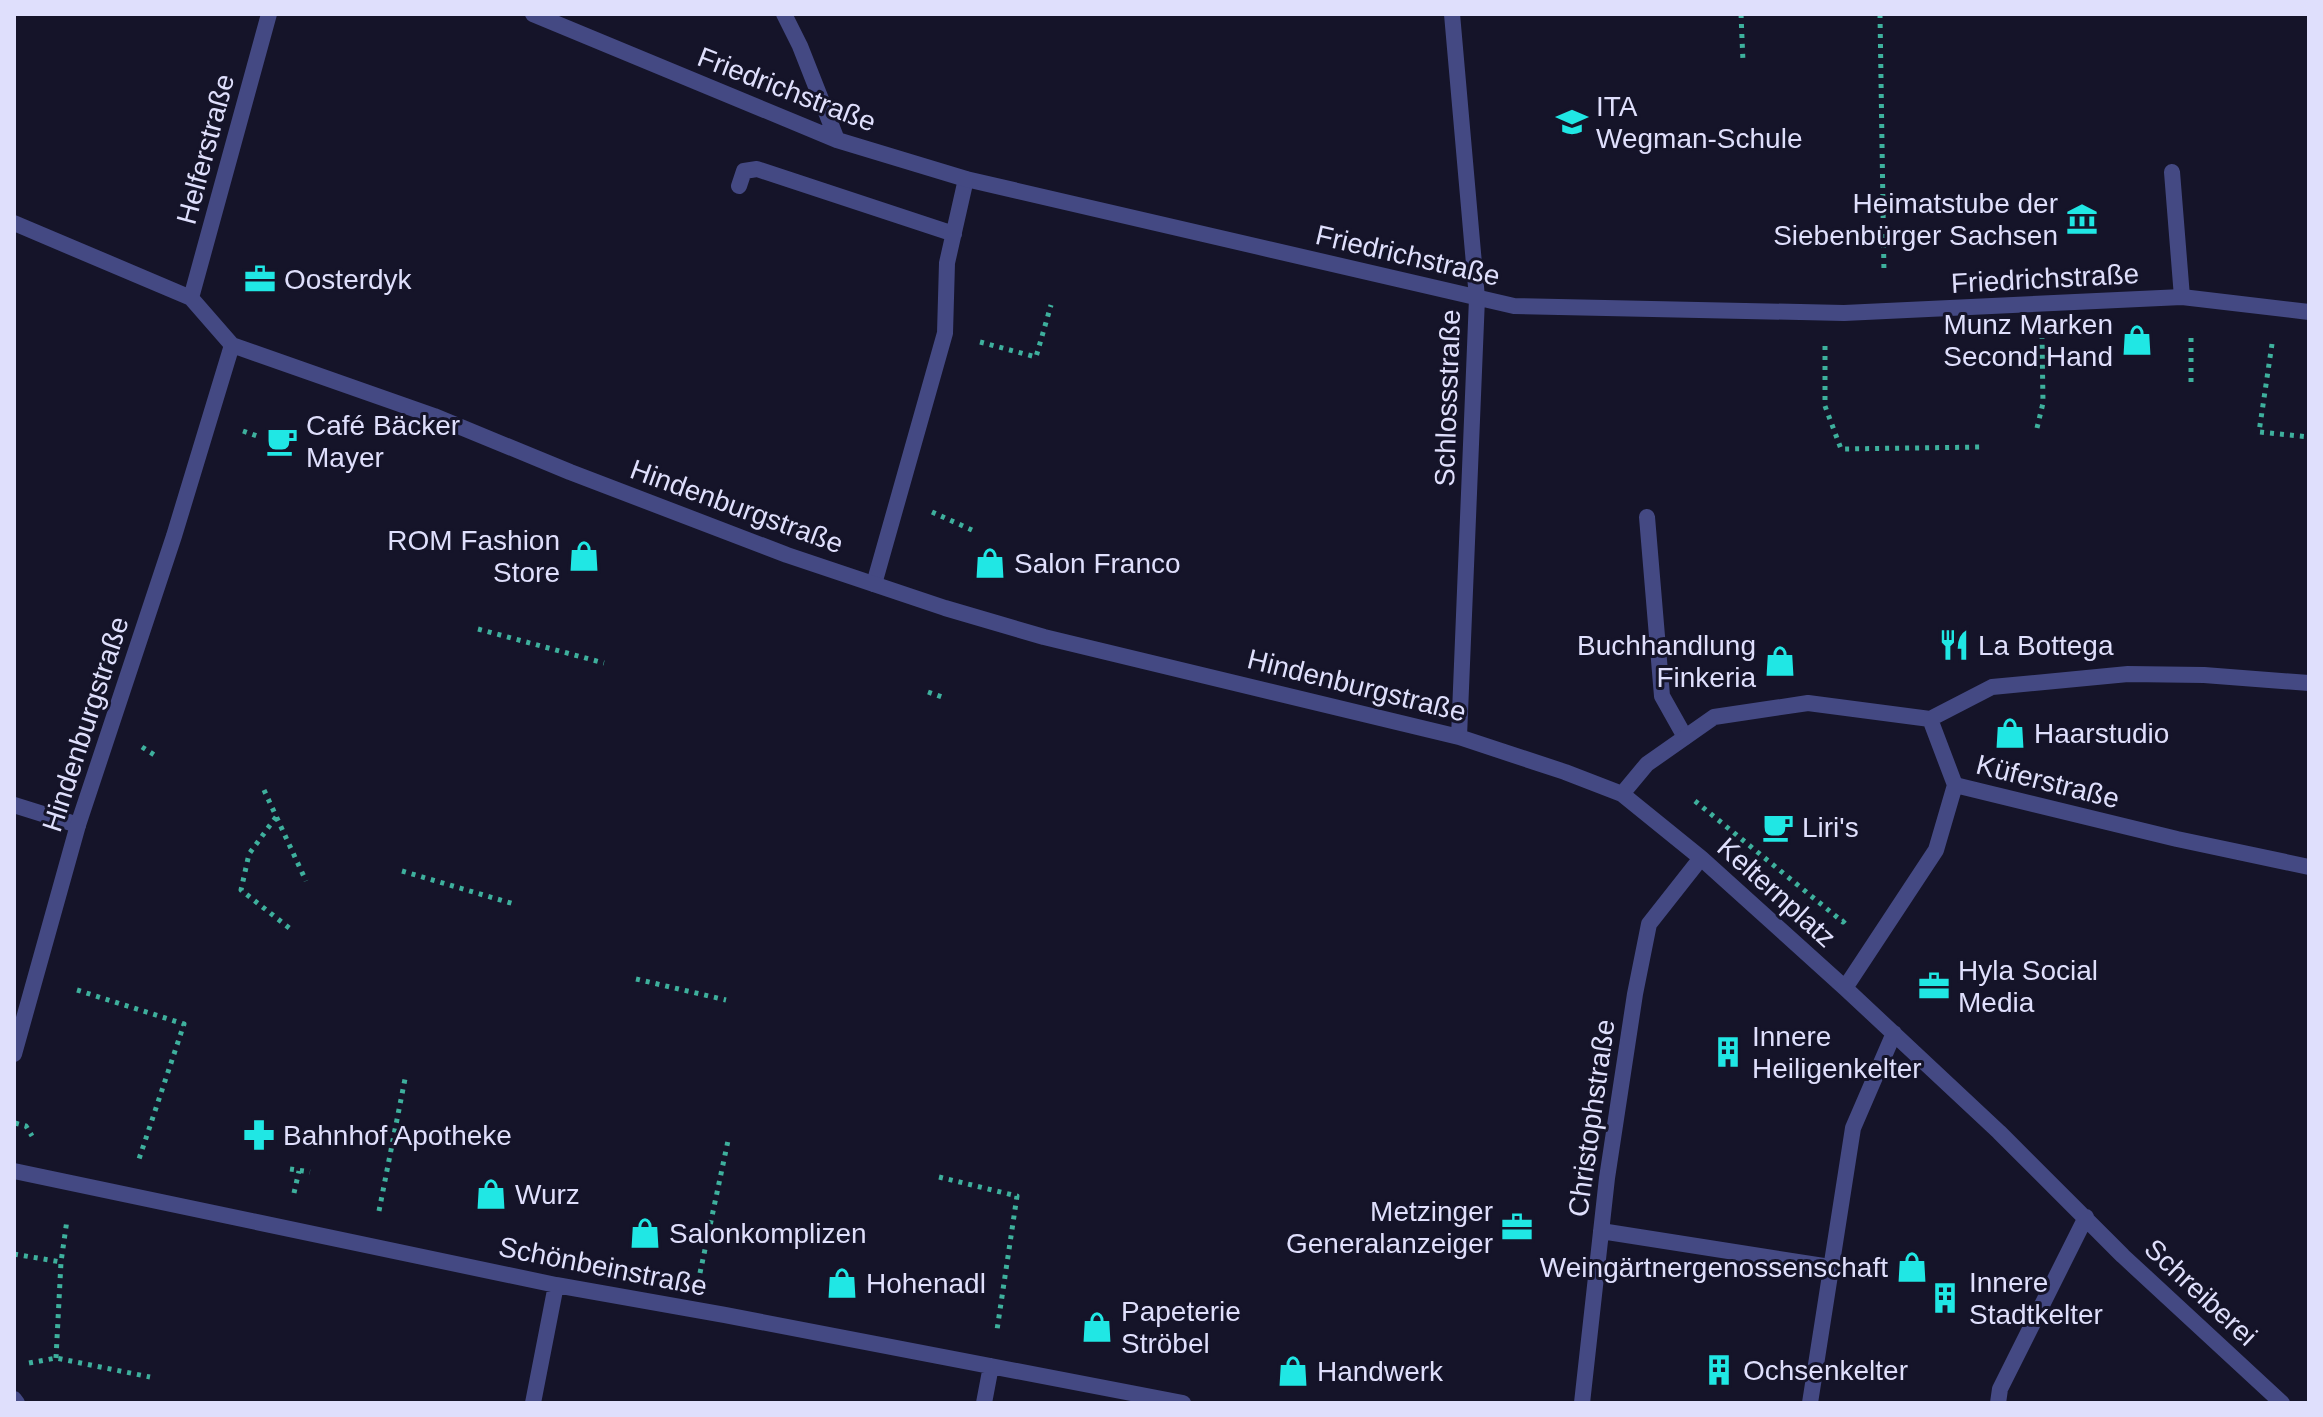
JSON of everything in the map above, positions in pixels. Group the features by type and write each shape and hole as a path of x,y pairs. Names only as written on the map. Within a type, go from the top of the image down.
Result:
{"street":[{"name":"Helferstraße","path":"191,298 269,14"},
{"name":"Friedrichstraße","path":"533,14 837,140 966,179 1514,306 1824,313 2187,298 2309,312"},
{"path":"784,14 837,140"},
{"name":"Schlossstraße","path":"1452,14 1477,298 1459,737"},
{"path":"739,186 744,171 757,169 954,234"},
{"path":"2172,172 2187,298"},
{"path":"874,584 945,333 947,263 966,179"},
{"path":"14,223 191,298 232,345"},
{"name":"Hindenburgstraße","path":"14,1054 78,825 174,536 232,345 434,416 715,527 874,584 1044,637 1459,737 1622,794"},
{"path":"1647,517 1662,696 1685,737"},
{"path":"1622,794 1647,764 1714,717 1808,703 1930,719 1992,687 2128,674 2204,675 2309,683"},
{"path":"1930,719 1955,785"},
{"name":"Küferstraße","path":"1845,988 1936,850 1955,785 2177,839 2309,867"},
{"name":"Kelternplatz","path":"1622,794 1701,858 1845,988 2086,1217"},
{"path":"14,805 78,825"},
{"name":"Christophstraße","path":"1582,1403 1601,1231 1635,994 1649,924 1701,858"},
{"path":"1810,1403 1853,1128 1894,1033"},
{"name":"Schönbeinstraße","path":"14,1171 556,1285 1183,1403"},
{"path":"1998,1403 2000,1389 2086,1217"},
{"name":"Schreiberei","path":"2086,1217 2135,1267 2282,1403"},
{"path":"1601,1231 1830,1267"},
{"path":"533,1403 556,1285"},
{"path":"984,1403 991,1366"}],"path":[{"path":"1741,14 1743,62"},
{"path":"1880,14 1884,311"},
{"path":"2187,298 2191,382"},
{"path":"2037,428 2043,403 2042,304"},
{"path":"945,333 1036,357 1051,305"},
{"path":"2277,307 2259,432 2309,437"},
{"path":"1824,313 1825,406 1841,449 1982,447"},
{"path":"900,497 972,530"},
{"path":"478,629 604,663"},
{"path":"928,692 942,697"},
{"path":"264,790 306,881"},
{"path":"276,817 249,854 241,890 293,931"},
{"path":"1725,825 1843,922 1848,917"},
{"path":"402,871 514,904"},
{"path":"636,979 726,1000"},
{"path":"77,990 184,1024 127,1194"},
{"path":"372,1247 405,1079"},
{"path":"692,1309 729,1136"},
{"path":"290,1169 310,1172"},
{"path":"939,1177 1017,1196 991,1366"},
{"path":"56,1358 61,1262 69,1210"},
{"path":"14,1254 61,1262"},
{"path":"29,1363 56,1358 150,1377"}],"place":[{"name":"ITA Wegman-Schule","path":"1572,122"},
{"name":"Heimatstube der Siebenbürger Sachsen","path":"2082,219"},
{"name":"Oosterdyk","path":"260,279"},
{"name":"Munz Marken Second Hand","path":"2137,340"},
{"name":"Café Bäcker Mayer","path":"282,441"},
{"name":"ROM Fashion Store","path":"584,556"},
{"name":"Salon Franco","path":"990,563"},
{"name":"La Bottega","path":"1954,645"},
{"name":"Buchhandlung Finkeria","path":"1780,661"},
{"name":"Haarstudio","path":"2010,733"},
{"name":"Liri's","path":"1778,827"},
{"name":"Hyla Social Media","path":"1934,986"},
{"name":"Innere Heiligenkelter","path":"1728,1052"},
{"name":"Bahnhof Apotheke","path":"259,1135"},
{"name":"Wurz","path":"491,1194"},
{"name":"Metzinger Generalanzeiger","path":"1517,1227"},
{"name":"Salonkomplizen","path":"645,1233"},
{"name":"Weingärtnergenossenschaft","path":"1912,1267"},
{"name":"Hohenadl","path":"842,1283"},
{"name":"Innere Stadtkelter","path":"1945,1298"},
{"name":"Papeterie Ströbel","path":"1097,1327"},
{"name":"Ochsenkelter","path":"1719,1370"},
{"name":"Handwerk","path":"1293,1371"}]}
